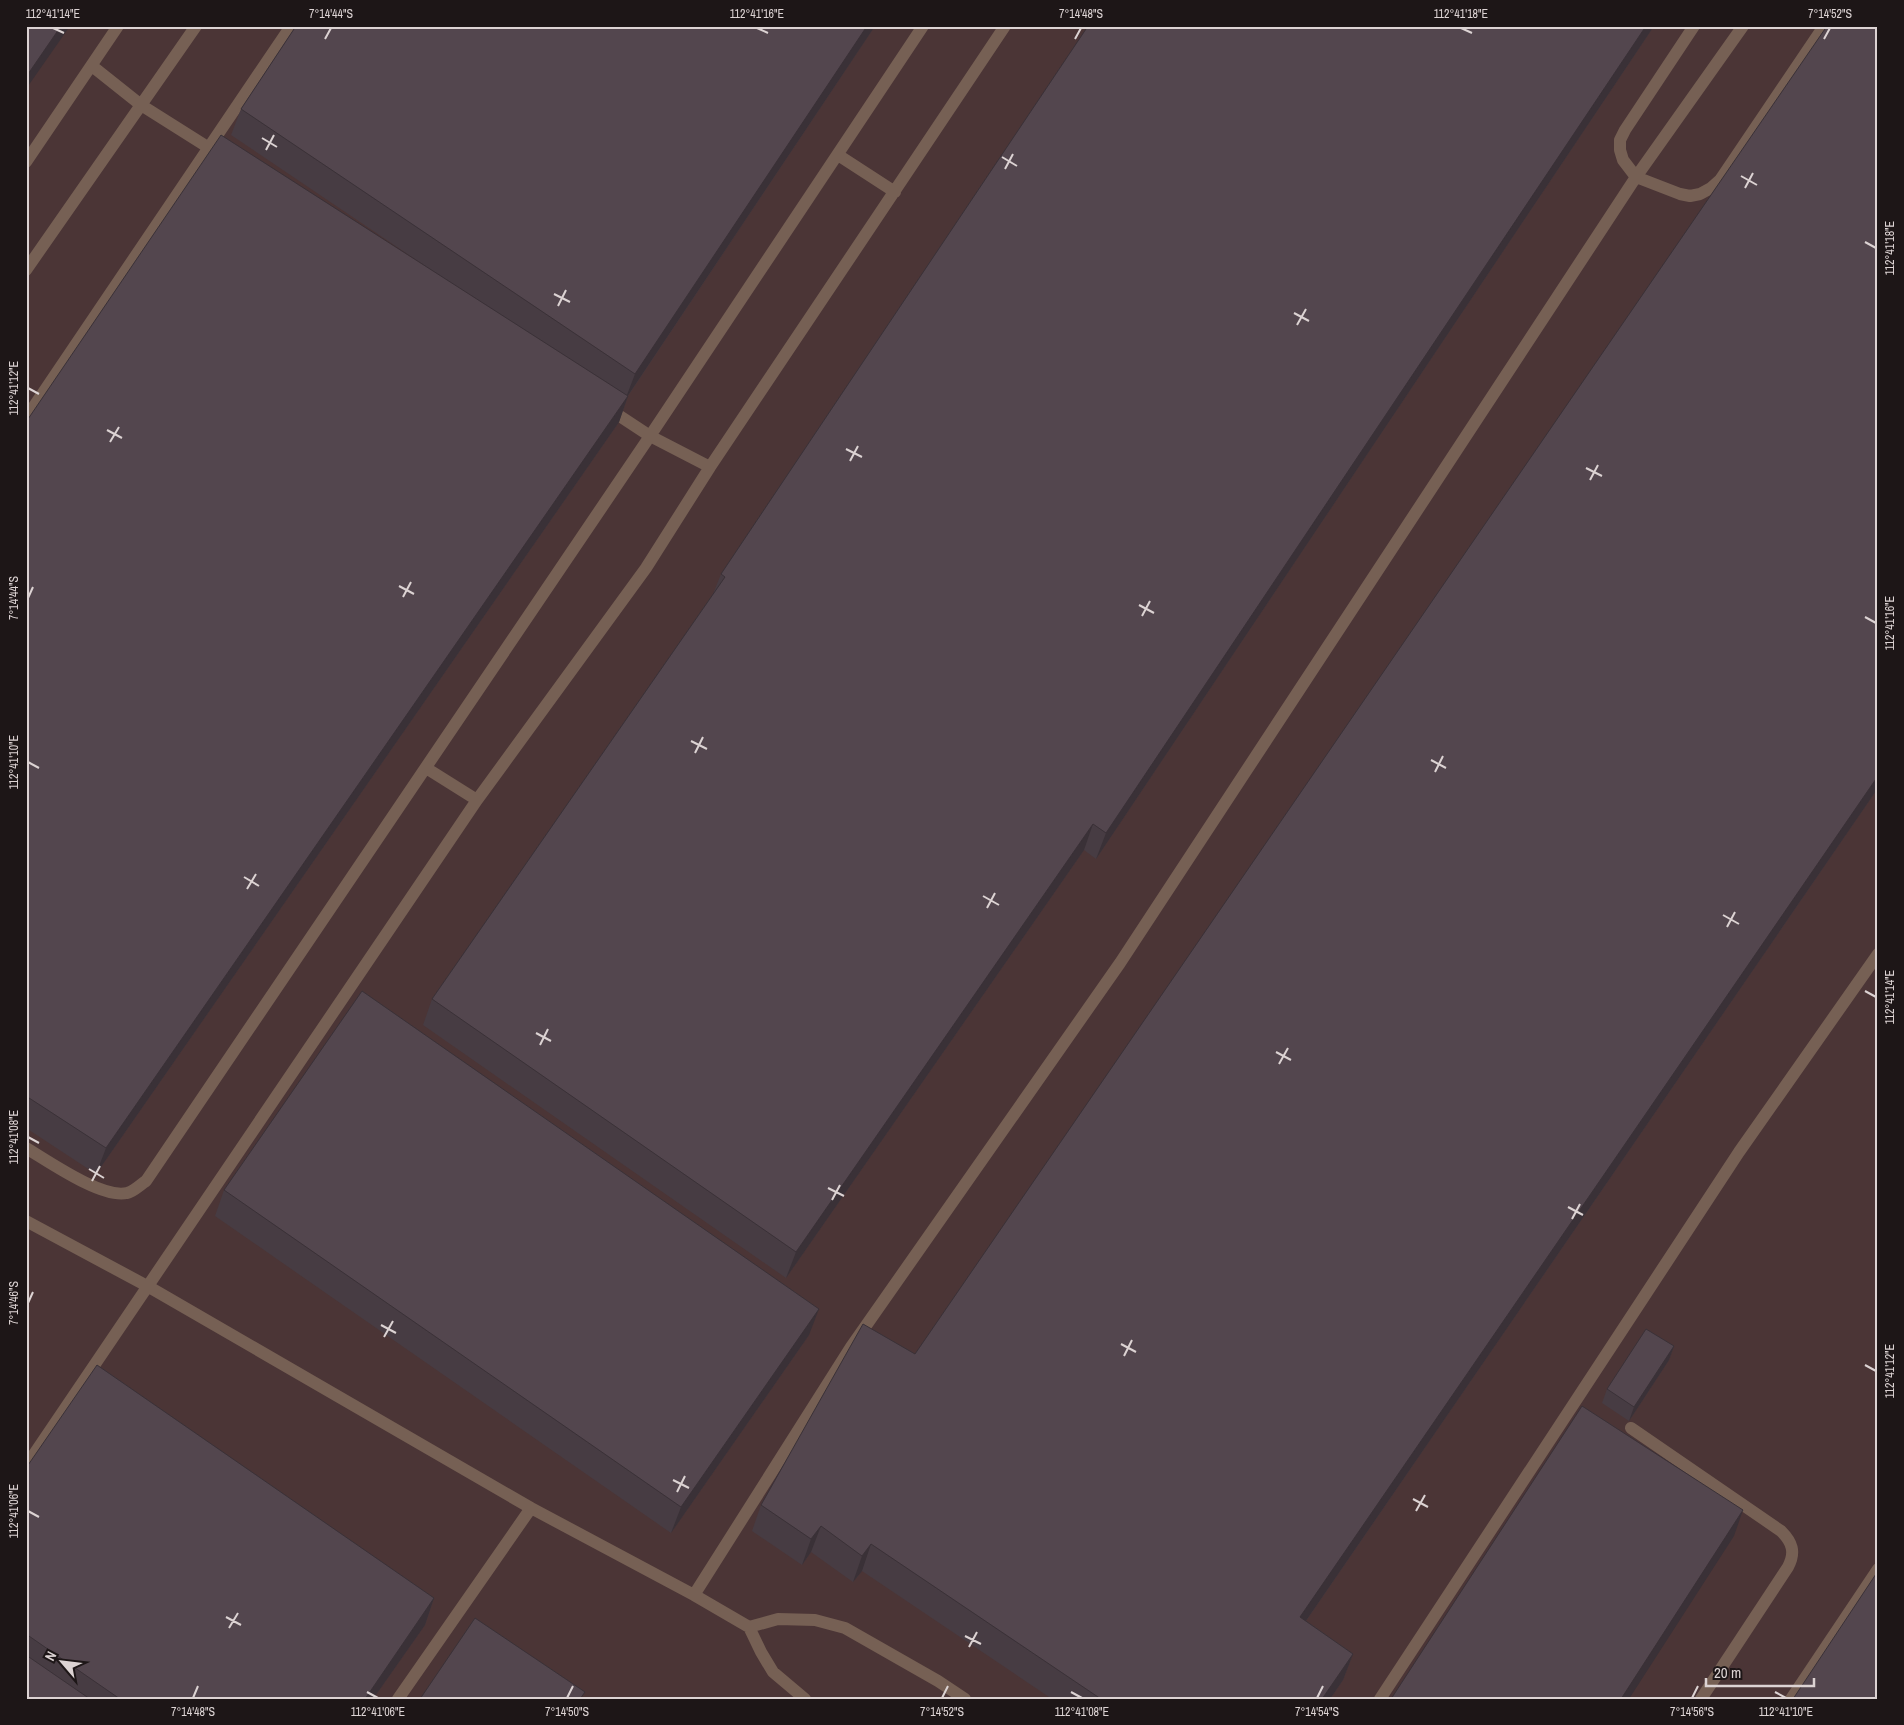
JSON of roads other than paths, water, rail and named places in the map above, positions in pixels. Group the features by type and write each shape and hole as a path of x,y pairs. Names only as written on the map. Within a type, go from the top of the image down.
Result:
{"lane":[{"path":"26,162 118,26"},
{"path":"26,270 196,26"},
{"path":"26,418 291,26"},
{"path":"26,1148 90,1187 127,1193 146,1181 650,436 923,26"},
{"path":"26,1466 478,800 646,568 710,467 1005,26"},
{"path":"1694,26 1620,140 1623,160 1636,177 1690,196 1700,194 1720,180 1824,26"},
{"path":"694,1595 851,1347 1120,963 1636,177 1742,26"},
{"path":"92,66 141,105 235,164"},
{"path":"838,155 895,192"},
{"path":"592,398 650,436 710,467"},
{"path":"426,768 478,800"},
{"path":"1380,1699 1739,1152 1878,954"},
{"path":"26,1221 148,1287 530,1508 694,1595 749,1627 773,1672 805,1699"},
{"path":"1631,1428 1781,1531 1792,1544 1792,1557 1788,1567 1701,1699"},
{"path":"398,1699 530,1508"},
{"path":"1791,1699 1878,1569"},
{"path":"749,1627 778,1619 815,1620 845,1628 938,1681 965,1699"}]}
